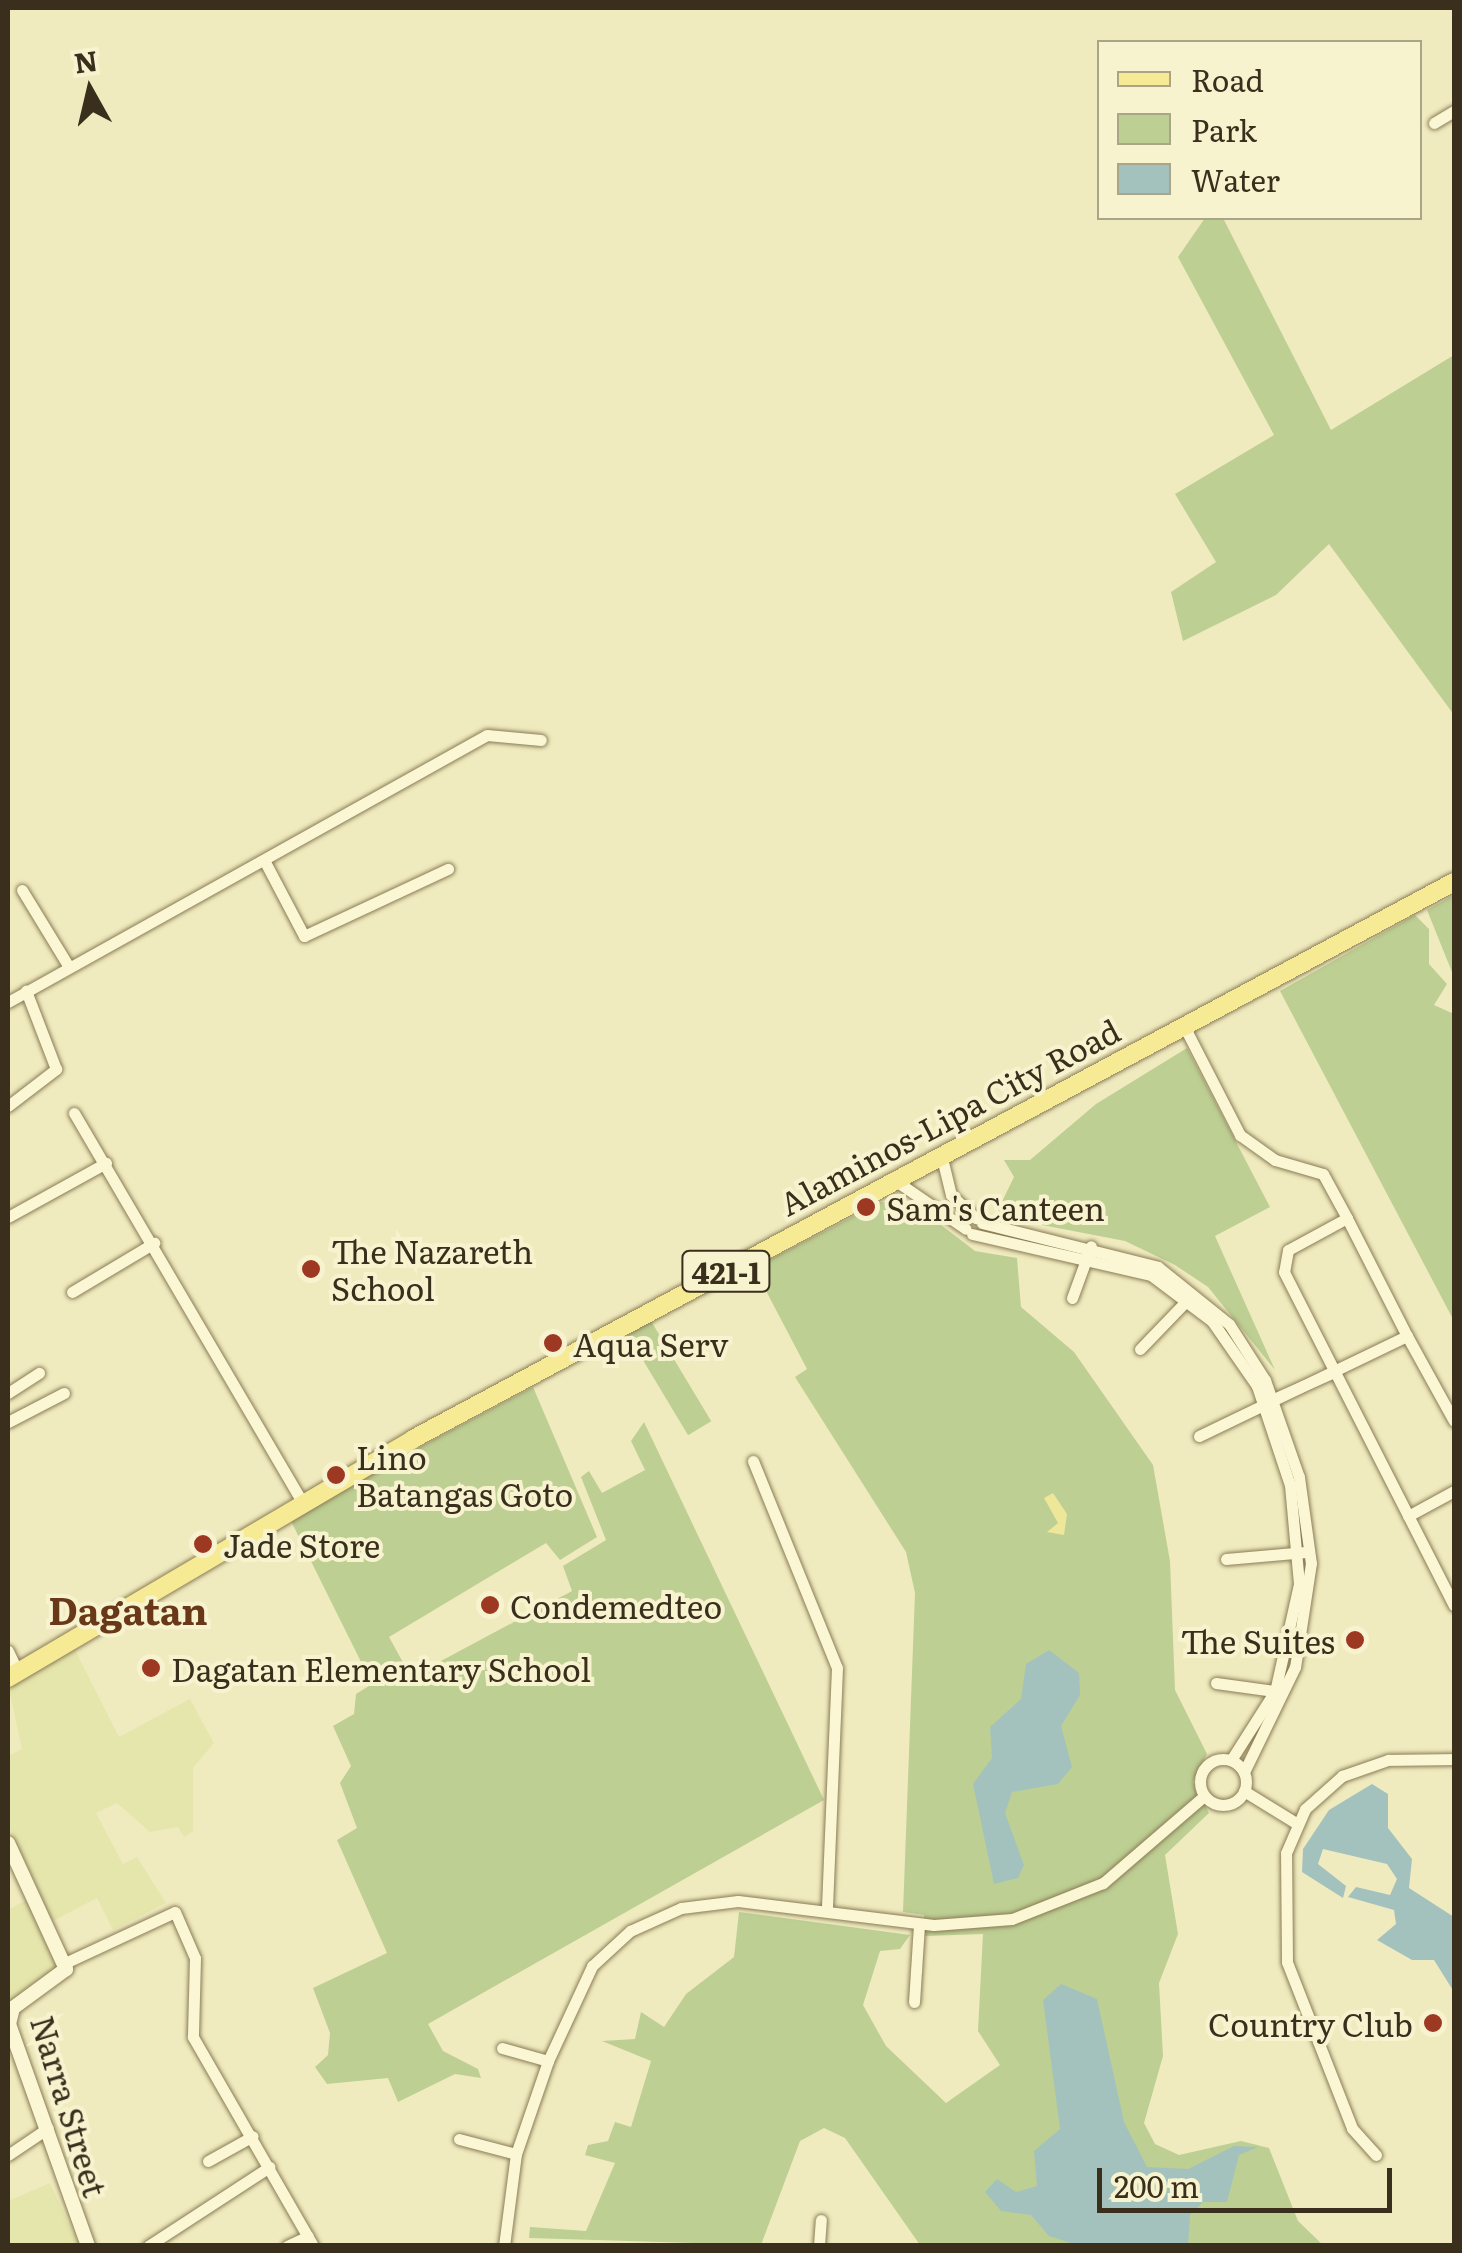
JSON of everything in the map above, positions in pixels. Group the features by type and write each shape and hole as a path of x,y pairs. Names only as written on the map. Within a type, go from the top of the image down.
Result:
{"main road":[{"name":"Alaminos-Lipa City Road","path":"13,1675 303,1503 893,1179 1454,882"}],"street":[{"path":"1434,124 1454,111"},
{"path":"8,1002 486,735 541,740"},
{"path":"264,860 304,936 448,869"},
{"path":"22,890 69,967"},
{"path":"8,1106 56,1069 26,991"},
{"path":"1184,1026 1236,1130 1275,1160 1323,1174 1454,1421"},
{"path":"74,1114 154,1243 303,1503"},
{"path":"941,1154 951,1195 975,1217 1090,1249 1192,1295 1272,1401 1304,1552 1280,1692 1244,1772 1244,1791"},
{"path":"8,1217 106,1163"},
{"path":"893,1179 965,1228 1007,1247 1090,1249"},
{"path":"965,1228 975,1217"},
{"path":"1347,1218 1283,1260 1334,1373 1454,1606"},
{"path":"72,1292 154,1243"},
{"path":"1072,1298 1090,1249"},
{"path":"1140,1349 1192,1295"},
{"path":"1199,1436 1408,1336"},
{"path":"8,1394 40,1373"},
{"path":"8,1422 64,1394"},
{"path":"753,1461 839,1680 827,1910"},
{"path":"1408,1516 1454,1491"},
{"path":"1226,1559 1304,1552"},
{"path":"8,1651 13,1675"},
{"path":"1216,1683 1280,1692"},
{"path":"504,2246 516,2154 548,2061 592,1966 641,1925 738,1901 919,1924 1012,1919 1084,1894 1142,1858 1204,1796 1204,1768 1231,1760 1280,1692"},
{"path":"1376,2155 1352,2128 1284,1950 1282,1882 1296,1823 1354,1770 1454,1759"},
{"path":"1231,1760 1244,1772"},
{"path":"1204,1796 1226,1805 1244,1791"},
{"path":"1244,1791 1296,1823"},
{"name":"Narra Street","path":"8,1843 66,1964 58,1983 9,2016 88,2246"},
{"path":"8,1881 22,1873"},
{"path":"66,1964 175,1912 195,1958 193,2037 311,2240 287,2246"},
{"path":"914,2002 919,1924"},
{"path":"502,2048 548,2061"},
{"path":"8,2155 48,2128"},
{"path":"208,2161 253,2136"},
{"path":"459,2140 516,2154"},
{"path":"148,2246 269,2167"},
{"path":"817,2245 821,2220"}],"green space":[{"path":"1204,220 1224,220 1331,430 1454,355 1454,715 1329,544 1276,595 1183,641 1171,592 1216,562 1175,494 1274,435 1178,257"},
{"path":"1454,895 1454,977 1427,910"},
{"path":"1415,915 1429,929 1429,964 1447,984 1434,1005 1454,1014 1454,1321 1280,991"},
{"path":"1187,1048 1270,1207 1215,1236 1275,1370 1208,1287 1175,1265 1125,1241 995,1216 1014,1177 1004,1160 1030,1160 1096,1104"},
{"path":"881,1202 915,1205 975,1251 1017,1258 1021,1307 1074,1352 1153,1465 1170,1561 1175,1690 1207,1754 1193,1782 1209,1813 1165,1855 1178,1934 1159,1983 1163,2056 1144,2123 1155,2144 1179,2155 1241,2141 1269,2148 1298,2221 1323,2245 920,2245 845,2138 824,2128 800,2141 761,2245 529,2238 530,2227 586,2231 615,2163 585,2155 588,2145 608,2141 615,2122 631,2127 651,2061 602,2041 635,2039 641,2012 664,2027 686,1994 734,1957 739,1912 910,1935 900,1949 880,1951 863,2005 886,2046 946,2103 1000,2065 978,2031 983,1934 925,1936 924,1915 903,1912 915,1593 906,1552 795,1377 807,1369 754,1268"},
{"path":"651,1321 711,1421 688,1435 628,1335"},
{"path":"533,1387 597,1537 560,1560 546,1543 389,1637 411,1677 572,1591 563,1566 606,1540 581,1477 589,1471 602,1493 645,1470 631,1441 644,1422 824,1800 428,2024 443,2051 478,2069 481,2078 455,2074 398,2102 388,2078 327,2084 315,2067 328,2055 330,2033 313,1988 387,1953 337,1840 357,1828 340,1783 351,1766 333,1726 354,1714 356,1694 372,1684 289,1517"},
{"path":"73,1646 119,1737 190,1699 214,1743 193,1768 193,1831 184,1837 178,1827 150,1832 117,1803 96,1813 123,1864 137,1857 166,1903 113,1930 97,1898 53,1921 8,1825 8,1756 22,1749 8,1685"},
{"path":"28,1899 60,1966 8,2005 8,1910"},
{"path":"50,2183 79,2245 8,2245 8,2201"}],"sand":[{"path":"1053,1493 1067,1514 1064,1535 1047,1532 1058,1523 1044,1498"}],"water":[{"path":"1049,1650 1079,1673 1080,1695 1061,1726 1072,1767 1058,1784 1012,1792 1005,1813 1024,1865 1018,1878 994,1884 973,1784 992,1758 990,1727 1021,1699 1026,1664"},
{"path":"1372,1784 1388,1794 1388,1828 1412,1859 1409,1888 1454,1917 1454,1992 1434,1960 1412,1960 1377,1940 1396,1924 1394,1910 1348,1897 1356,1887 1390,1895 1397,1879 1387,1864 1323,1849 1318,1864 1346,1886 1343,1898 1302,1872 1303,1849 1329,1810"},
{"path":"1061,1984 1097,1999 1124,2122 1147,2167 1188,2169 1234,2146 1258,2147 1239,2155 1227,2202 1203,2202 1190,2215 1188,2245 1077,2245 1049,2236 1031,2215 1001,2211 985,2192 997,2179 1016,2192 1037,2186 1034,2151 1060,2129 1043,2000"}],"place":[{"name":"Sam's Canteen","path":"866,1207"},
{"name":"The Nazareth School","path":"311,1269"},
{"name":"Aqua Serv","path":"553,1343"},
{"name":"Lino Batangas Goto","path":"336,1475"},
{"name":"Jade Store","path":"203,1544"},
{"name":"Condemedteo","path":"490,1605"},
{"name":"The Suites","path":"1355,1640"},
{"name":"Dagatan Elementary School","path":"151,1668"},
{"name":"Country Club","path":"1433,2023"}],"district":[{"name":"Dagatan","path":"128,1609"}]}
